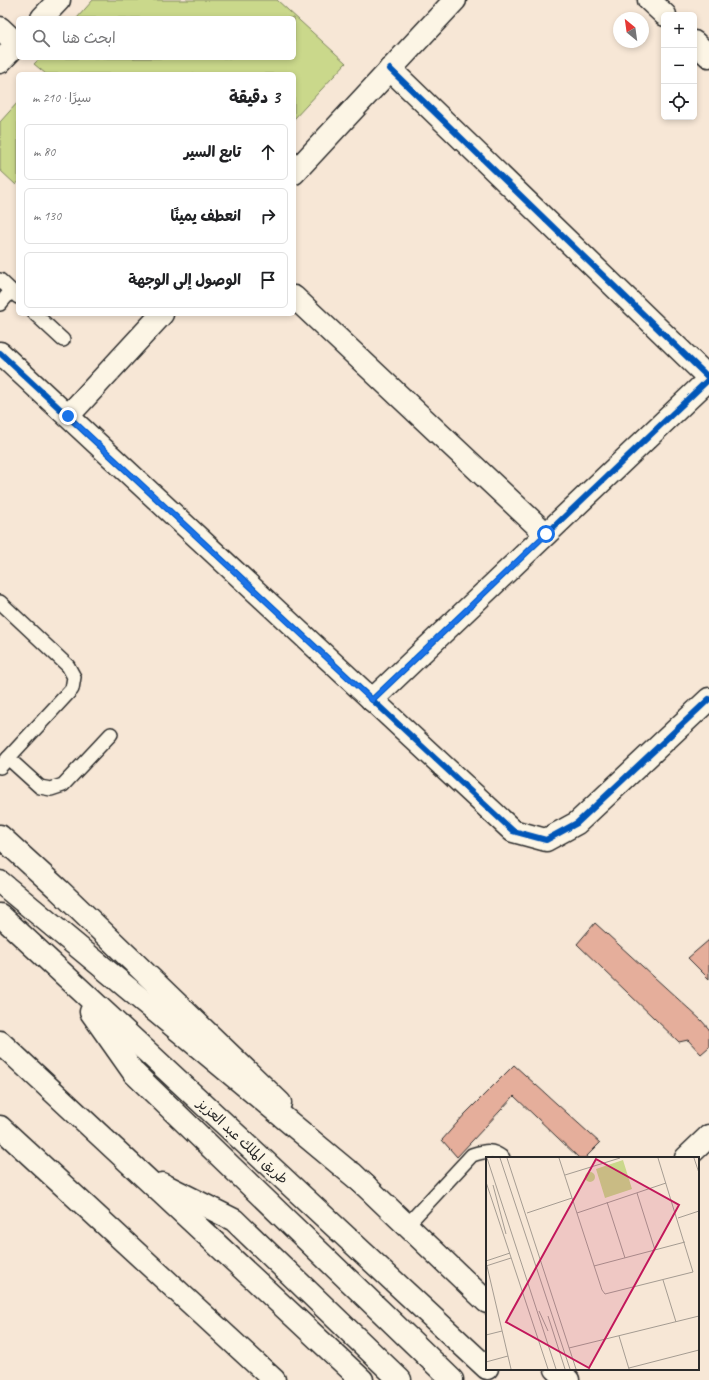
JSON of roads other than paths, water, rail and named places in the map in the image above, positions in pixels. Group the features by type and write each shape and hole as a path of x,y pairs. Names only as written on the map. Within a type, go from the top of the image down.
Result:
{"main road":[{"path":"44,16 59,0"},
{"path":"296,171 455,0"},
{"path":"649,0 662,12"},
{"path":"0,28 16,43"},
{"path":"0,62 16,45"},
{"path":"697,45 709,56"},
{"path":"372,700 709,378 390,69"},
{"path":"296,299 546,534"},
{"path":"68,416 160,316"},
{"path":"0,352 513,831 546,840 577,823 709,699"},
{"path":"0,836 59,890 407,1225 485,1295"},
{"path":"0,882 366,1186"},
{"name":"طريق الملك عبد العزيز","path":"0,915 486,1368"},
{"path":"65,975 134,1073 452,1380"},
{"path":"0,1042 362,1380"},
{"path":"0,1127 274,1380"},
{"path":"687,1157 709,1136"},
{"path":"140,1172 234,1220 400,1380"},
{"name":"طريق الملك عبد العزيز","path":"488,1370 500,1380"},
{"path":"557,1370 568,1380"}],"lane":[{"path":"0,280 15,294 0,304"},
{"path":"38,316 63,340"},
{"path":"0,602 68,666 74,677 72,689 4,763 40,787 51,789 63,785 111,734"},
{"path":"407,1225 472,1155 483,1151 496,1152 502,1157"}]}
